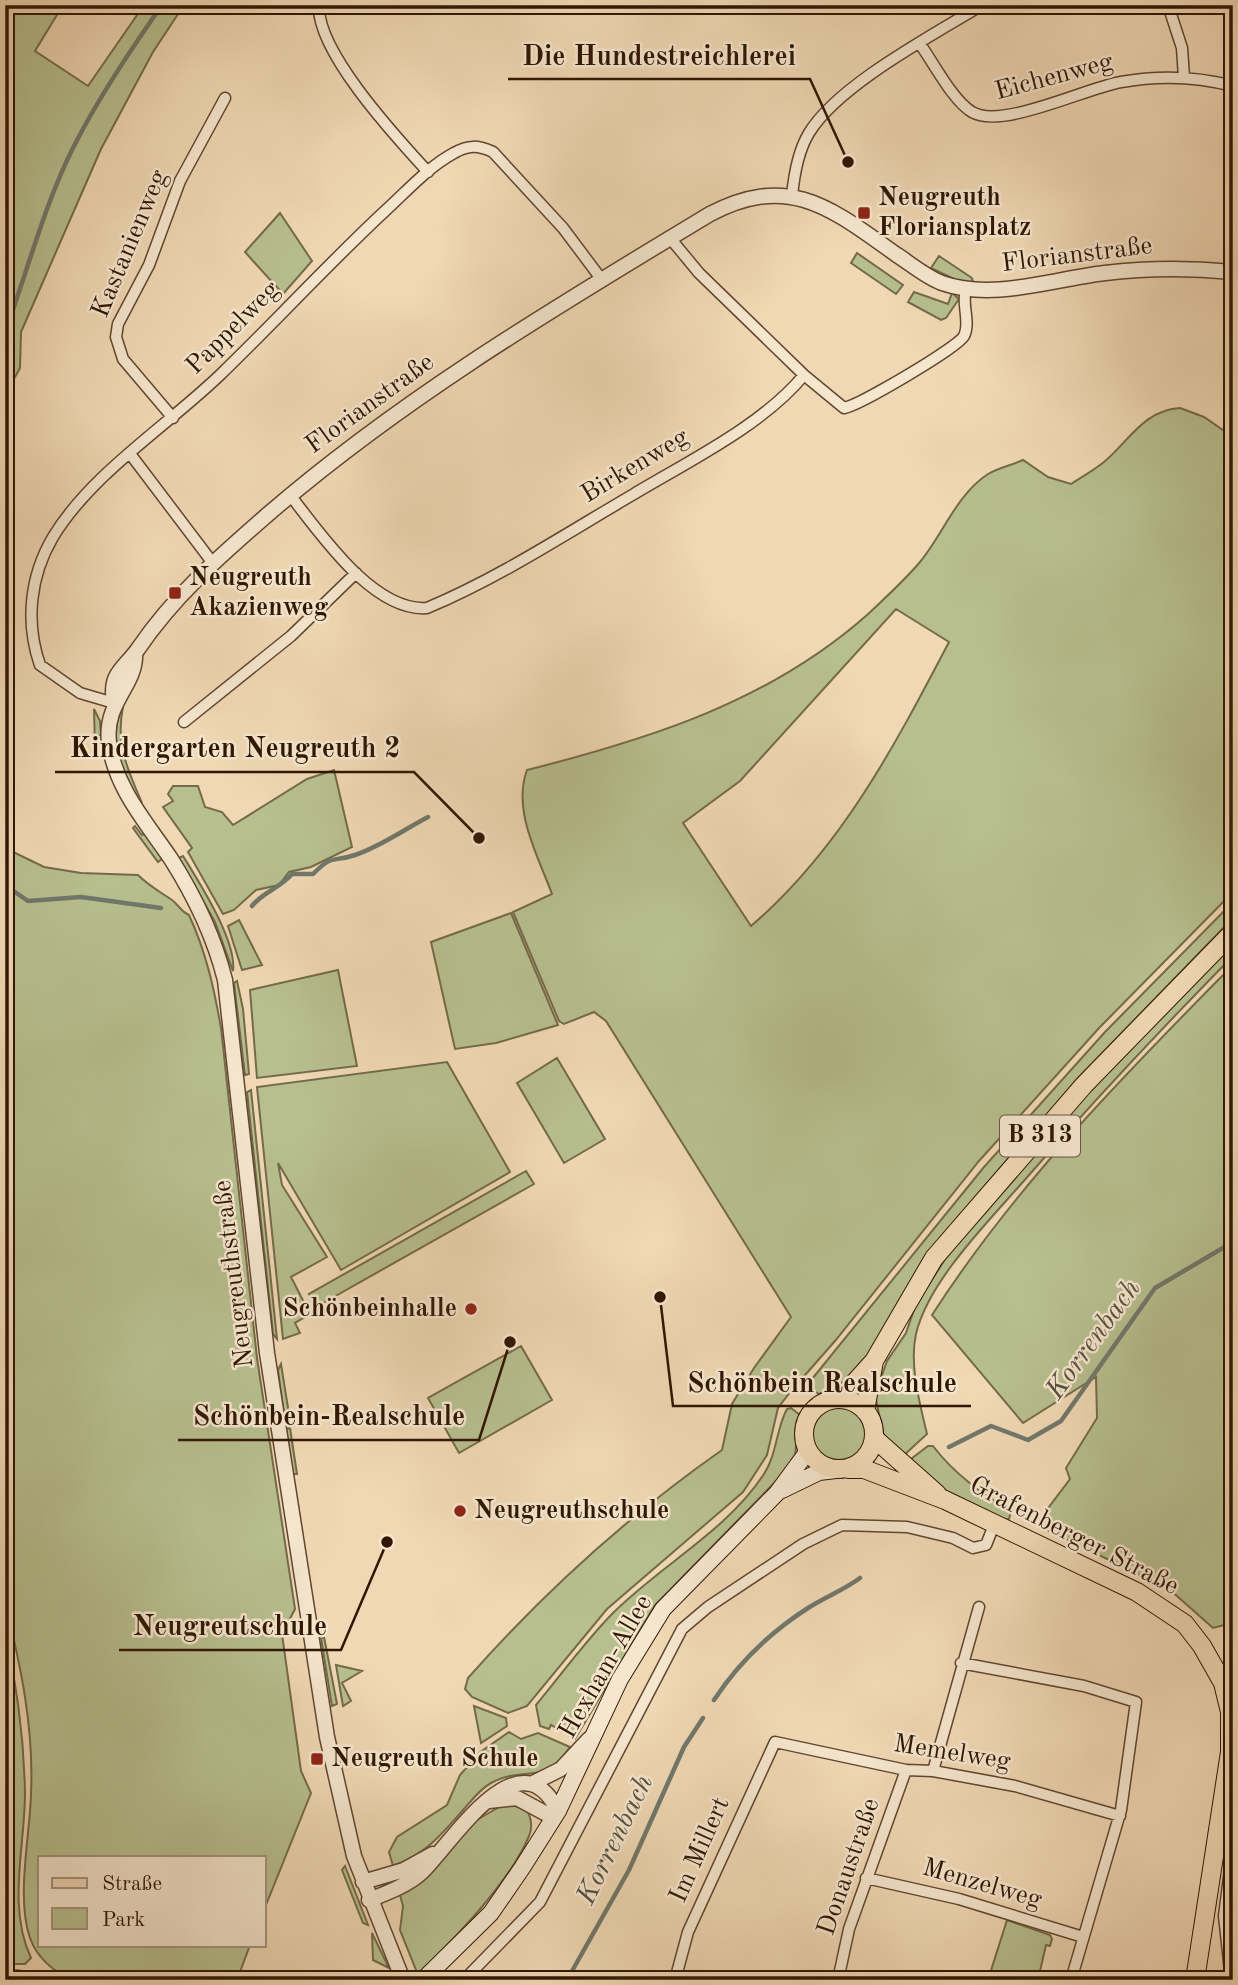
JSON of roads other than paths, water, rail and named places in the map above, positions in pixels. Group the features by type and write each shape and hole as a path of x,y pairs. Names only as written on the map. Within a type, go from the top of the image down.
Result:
{"main road":[{"name":"B 313","path":"840,1399 874,1361 934,1258 1084,1085 1233,932"},
{"name":"B 313","path":"865,1411 874,1361"},
{"path":"840,1399 865,1411 873,1428 874,1438 867,1456 842,1469 815,1461 808,1451 803,1432 812,1411 820,1405 840,1399"},
{"name":"Grafenberger Straße","path":"874,1438 945,1500"},
{"name":"Hexham-Allee","path":"423,1980 491,1913 556,1815 620,1679 663,1609 777,1493 808,1451"},
{"name":"Hexham-Allee","path":"777,1493 819,1472 842,1469"},
{"name":"Grafenberger Straße","path":"842,1469 864,1469 945,1500 1137,1592 1165,1608 1185,1624 1196,1639 1223,1683 1230,1712 1230,1752 1195,1980"}],"street":[{"path":"320,5 322,27 355,85 382,121 428,172"},
{"path":"792,196 800,153 818,119 860,84 982,5"},
{"path":"1168,5 1182,48 1184,77"},
{"name":"Eichenweg","path":"920,44 964,106 981,116 1007,115 1110,84 1184,77 1233,86"},
{"name":"Kastanienweg","path":"173,418 123,359 116,337 118,324 149,265 180,181 225,98"},
{"name":"Pappelweg","path":"114,703 80,693 40,664 31,625 32,605 40,565 54,536 78,506 219,376 330,262 428,172 454,152 469,146 477,145 493,152 563,228 602,280"},
{"name":"Florianstraße","path":"114,703 111,687 121,667 135,653 171,604 212,562 341,453 431,387 670,238 738,200 765,195 792,196 824,204 939,282 982,292 1135,270 1233,272"},
{"path":"670,238 683,257 838,406 852,407 959,343 967,329 963,298 966,289"},
{"name":"Birkenweg","path":"290,495 356,573 380,592 406,606 427,608 673,471 774,405 804,375"},
{"path":"131,455 212,562"},
{"path":"184,722 290,636 356,573"},
{"name":"Neugreuthstraße","path":"114,703 108,727 117,773 194,898 213,938 225,980 264,1329 292,1521 338,1795 369,1900 403,1980"},
{"path":"464,1980 540,1902 682,1629 750,1578 803,1544 842,1525 907,1527 953,1538 973,1548 986,1545 994,1525"},
{"path":"933,1770 961,1663 979,1607"},
{"path":"961,1663 1084,1686 1136,1702 1120,1816 1071,1980"},
{"path":"369,1900 411,1880 484,1802 510,1785 531,1784 561,1769 590,1738"},
{"name":"Memelweg","path":"775,1742 906,1770 933,1770 1016,1786 1120,1816"},
{"name":"Im Millert","path":"675,1980 688,1932 775,1742"},
{"name":"Donaustraße","path":"838,1980 849,1929 906,1770"},
{"path":"531,1784 545,1791 556,1815"},
{"path":"484,1802 517,1798 556,1815"},
{"path":"1231,1980 1224,1916 1233,1846"},
{"path":"363,1882 404,1870 438,1852"},
{"name":"Menzelweg","path":"866,1878 959,1899 1083,1937"}],"waterway":[{"path":"5,332 63,168 115,74 162,5"},
{"path":"252,906 292,874 313,874 329,861 364,852 428,817"},
{"path":"5,885 28,901 81,897 161,908"},
{"name":"Korrenbach","path":"949,1447 991,1426 1028,1440 1061,1421 1155,1288 1233,1242"},
{"name":"Korrenbach","path":"714,1700 744,1661 768,1638 808,1608 860,1578"},
{"name":"Korrenbach","path":"567,1980 629,1870 684,1747 703,1718"}],"place":[{"name":"Die Hundestreichlerei","path":"848,162"},
{"name":"Neugreuth Floriansplatz","path":"864,213"},
{"name":"Neugreuth Akazienweg","path":"175,593"},
{"name":"Kindergarten Neugreuth 2","path":"479,838"},
{"name":"Schönbein Realschule","path":"660,1297"},
{"name":"Schönbeinhalle","path":"471,1309"},
{"name":"Schönbein-Realschule","path":"510,1342"},
{"name":"Neugreuthschule","path":"460,1511"},
{"name":"Neugreutschule","path":"387,1542"},
{"name":"Neugreuth Schule","path":"317,1759"}]}
